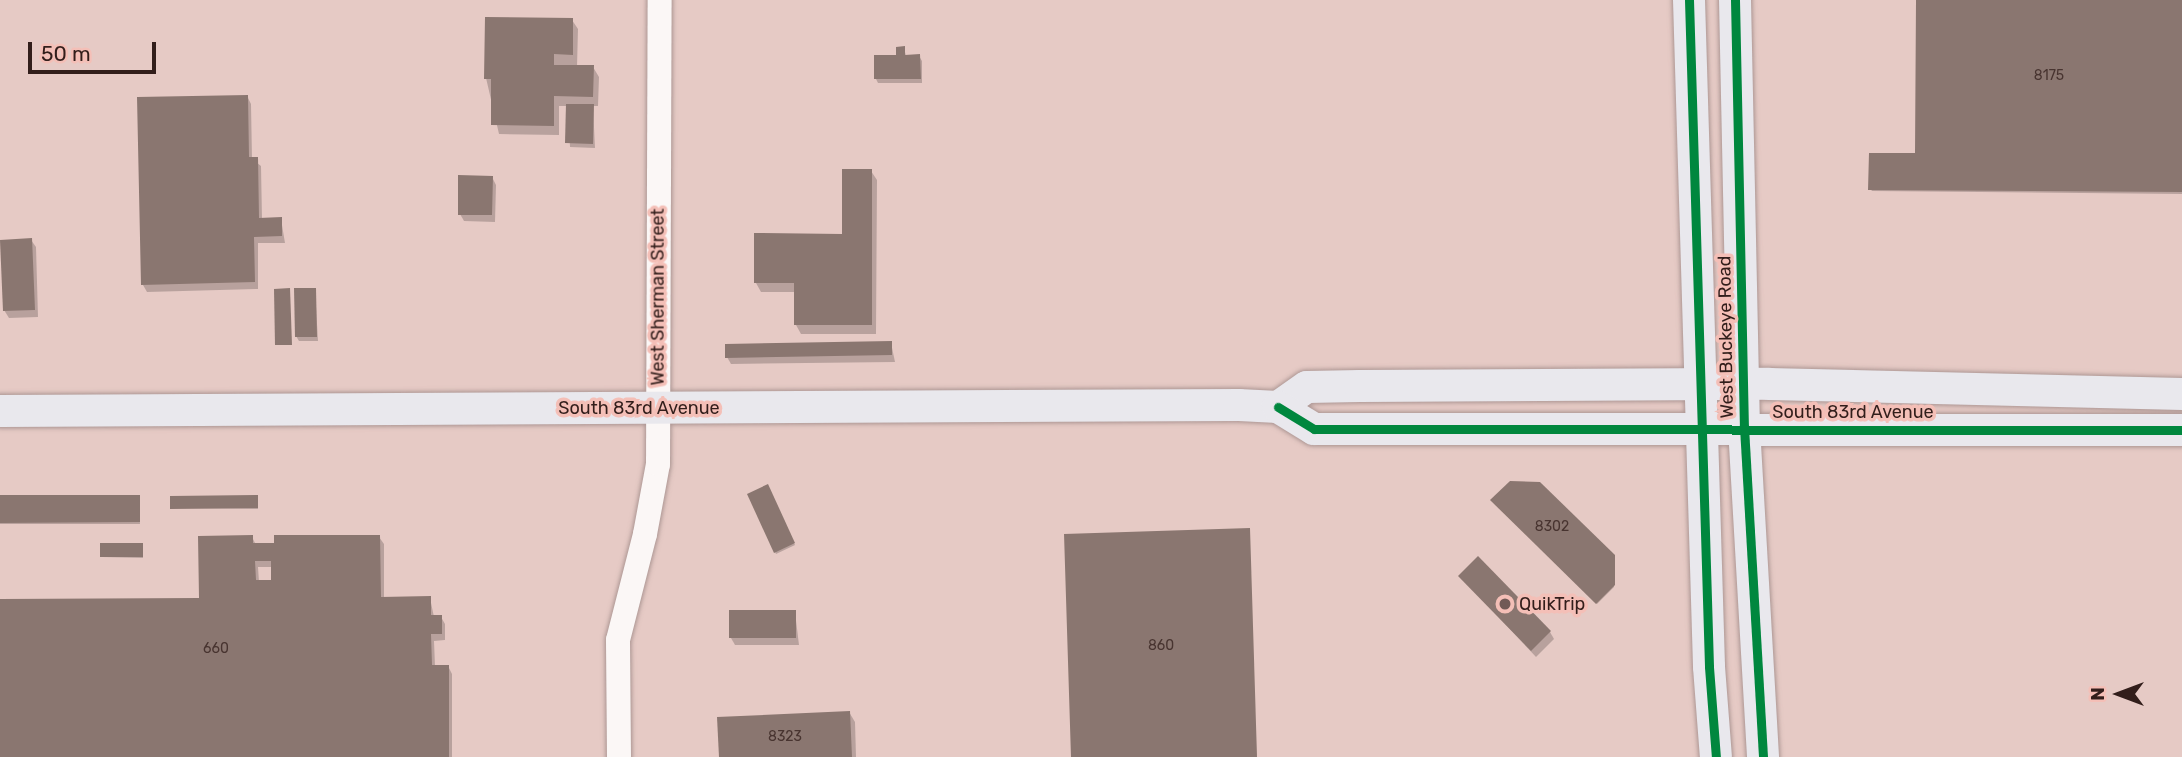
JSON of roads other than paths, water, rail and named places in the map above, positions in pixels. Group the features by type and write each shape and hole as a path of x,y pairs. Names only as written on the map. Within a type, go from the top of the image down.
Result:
{"main road":[{"name":"West Buckeye Road","path":"1689,0 1701,427 1716,757"},
{"name":"West Buckeye Road","path":"1735,0 1744,427 1763,757"},
{"name":"South 83rd Avenue","path":"1278,407 1307,387 1700,383 2046,387 2182,394"},
{"name":"South 83rd Avenue","path":"0,411 1278,407 1314,429 1744,427 2182,430"}],"street":[{"name":"West Sherman Street","path":"619,757 618,640 653,497 658,408 660,0"}],"place":[{"name":"QuikTrip","path":"1505,604"}]}
